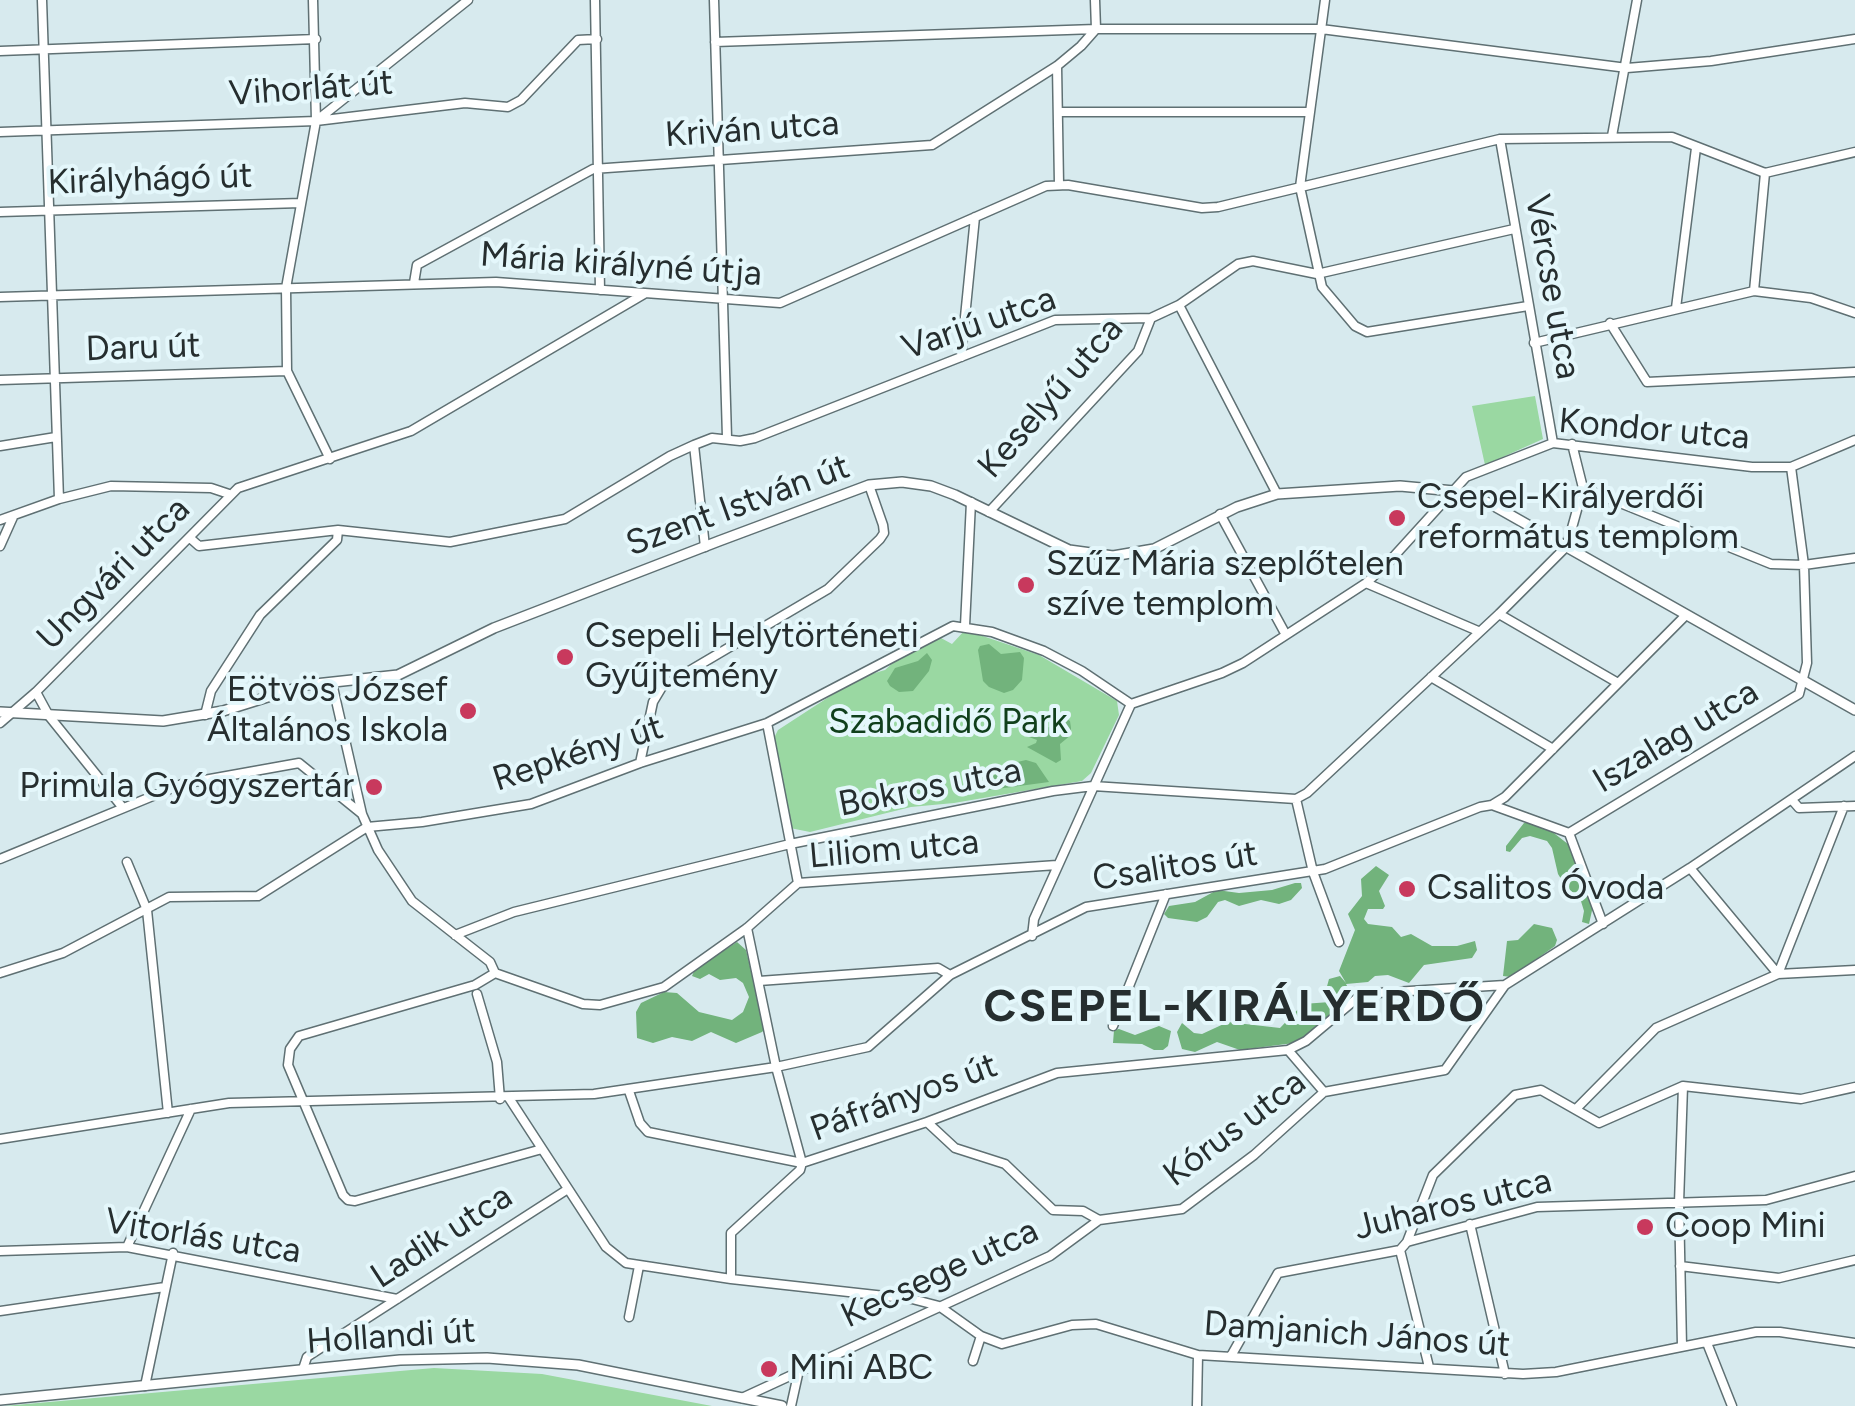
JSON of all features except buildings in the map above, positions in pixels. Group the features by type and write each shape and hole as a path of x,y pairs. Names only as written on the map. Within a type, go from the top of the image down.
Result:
{"street":[{"path":"42,0 58,498"},
{"path":"313,0 316,120 286,288 287,372 330,459"},
{"path":"316,120 468,0"},
{"path":"595,0 600,290"},
{"path":"714,0 727,437"},
{"path":"1095,0 1096,28"},
{"path":"1324,0 1300,187 1322,286 1355,326 1367,332 1528,306"},
{"path":"1612,136 1637,0"},
{"path":"715,42 1096,28 1321,29 1626,68 1711,61 1855,39"},
{"name":"Kriván utca","path":"414,283 418,265 592,168 932,145 1057,66 1096,28"},
{"path":"0,51 316,39"},
{"name":"Vihorlát út","path":"0,132 316,120 465,102 514,106 578,40 597,39"},
{"path":"1057,66 1059,184"},
{"path":"1058,112 1310,112"},
{"name":"Mária királyné útja","path":"0,297 508,283 771,303 792,300 1046,186 1059,184 1202,208 1500,139 1612,136 1672,138 1765,173"},
{"name":"Vércse utca","path":"1500,139 1553,443"},
{"path":"1676,308 1696,148"},
{"path":"1754,290 1765,173 1855,152"},
{"name":"Királyhágó út","path":"0,212 301,203"},
{"path":"961,357 975,217"},
{"name":"Varjú utca","path":"190,538 199,546 338,530 450,542 566,519 694,445 712,438 756,438 1059,318 1151,318 1179,305 1238,264 1253,262 1317,274 1514,229"},
{"path":"1534,343 1754,290 1812,298 1855,313"},
{"path":"0,520 58,498 120,486 211,488 230,494 238,488 391,439 434,420 644,294"},
{"path":"1179,305 1276,494"},
{"name":"Keselyű utca","path":"989,512 1138,350 1151,318"},
{"path":"1610,323 1647,382 1855,372"},
{"name":"Daru út","path":"0,380 287,372"},
{"path":"0,446 56,438"},
{"name":"Kondor utca","path":"1454,491 1466,477 1553,443 1791,468 1855,440"},
{"path":"1339,942 1314,872 1296,799 1432,677 1567,546 1583,488 1572,444"},
{"path":"694,445 705,547"},
{"path":"1791,468 1804,565 1808,663 1804,683"},
{"name":"Szent István út","path":"4,712 163,722 205,715 306,685 377,679 412,670 494,628 869,485 916,483 944,490 1068,550 1113,556 1154,549 1220,514 1276,494 1400,486 1454,491 1489,503 1855,710"},
{"path":"640,763 653,702 662,687 828,588 880,539 883,525 869,485"},
{"path":"1583,488 1759,560 1804,565 1855,558"},
{"path":"1032,936 1034,919 1057,865 1131,704 1231,670 1366,583 1454,491"},
{"name":"Ungvári utca","path":"0,723 4,712 36,692 230,494"},
{"path":"970,502 965,626 1044,651 1131,704"},
{"path":"1220,514 1286,635"},
{"path":"0,546 13,517"},
{"path":"205,715 211,691 260,615 337,540 338,530"},
{"path":"1366,583 1478,632"},
{"path":"1499,614 1618,683"},
{"name":"Csalitos út","path":"504,1098 628,1090 868,1047 950,975 1086,907 1314,872 1480,807 1492,806 1686,615"},
{"name":"Repkény út","path":"0,972 63,953 178,896 258,896 368,828 531,804 767,722 942,630 965,626"},
{"path":"1432,677 1554,749"},
{"name":"Liliom utca","path":"332,683 362,814 412,901 490,962 495,974 583,1004 600,1005 664,987 747,928 798,883 1057,865"},
{"name":"Iszalag utca","path":"1569,832 1794,699 1804,683"},
{"name":"Ungvári utca","path":"36,692 50,716 122,808"},
{"path":"767,722 798,883"},
{"name":"Kórus utca","path":"927,1122 955,1148 1006,1164 1053,1210 1083,1211 1100,1220 1182,1209 1254,1155 1324,1092 1445,1070 1506,985 1690,868 1855,756"},
{"path":"0,859 182,784 299,763 362,814"},
{"name":"Bokros utca","path":"456,935 514,912 790,844 1053,791 1093,786 1296,799"},
{"path":"1792,800 1799,808 1855,806"},
{"path":"1492,806 1569,832 1603,924"},
{"path":"1778,974 1844,806"},
{"path":"127,862 146,910 168,1113"},
{"path":"1690,868 1778,974"},
{"path":"1113,1026 1166,894"},
{"path":"731,1279 731,1233 800,1170 802,1163 776,1066 747,928"},
{"path":"759,982 938,968 950,975"},
{"path":"1576,1109 1656,1028 1778,974 1855,970"},
{"path":"495,974 475,985 299,1036 290,1049 288,1064 348,1200 542,1149"},
{"name":"Páfrányos út","path":"628,1090 640,1123 648,1132 802,1163 1057,1073 1288,1050 1306,1041 1362,994 1506,985"},
{"path":"477,994 504,1098 612,1254 639,1266 939,1306 981,1336 973,1361"},
{"path":"1288,1050 1324,1092"},
{"path":"1682,1086 1682,1346"},
{"path":"1429,1367 1404,1246 1433,1175 1515,1095 1540,1090 1600,1123 1682,1086 1801,1099 1855,1087"},
{"path":"0,1138 247,1102 504,1098"},
{"path":"127,1246 191,1109"},
{"name":"Juharos utca","path":"1231,1356 1278,1273 1404,1246 1470,1224 1555,1204 1766,1200 1855,1176"},
{"name":"Ladik utca","path":"304,1370 307,1357 568,1190"},
{"name":"Kecsege utca","path":"741,1398 1050,1256 1100,1220"},
{"path":"1470,1224 1506,1374"},
{"name":"Vitorlás utca","path":"0,1251 127,1246 396,1299"},
{"path":"145,1386 172,1253"},
{"path":"1680,1266 1780,1278 1855,1260"},
{"path":"629,1317 639,1266"},
{"path":"0,1311 166,1287"},
{"name":"Damjanich János út","path":"981,1336 1002,1344 1072,1325 1096,1324 1198,1354 1506,1374 1556,1372 1756,1332 1855,1343"},
{"path":"1707,1343 1732,1406"},
{"path":"1198,1354 1198,1406"},
{"name":"Hollandi út","path":"0,1400 421,1359 527,1360 619,1372 782,1406"},
{"path":"791,1406 799,1370"}],"green space":[{"path":"1535,396 1543,439 1485,465 1472,406"},
{"name":"Szabadidő Park","path":"965,630 1039,655 1117,701 1119,715 1091,773 1082,781 911,807 810,832 790,828 774,738 778,730 858,678 885,670 897,659 941,638 952,644"},
{"path":"989,644 1001,654 1020,652 1024,658 1022,680 1013,690 1004,693 983,681 978,650"},
{"path":"927,653 932,660 929,671 913,691 899,692 890,686 887,681 895,668 918,661"},
{"path":"1065,718 1070,721 1071,735 1060,744 1061,760 1056,763 1027,747 1037,740 1029,737 1031,729 1051,727"},
{"path":"1013,763 1036,763 1049,782 982,791 988,779"},
{"path":"1524,823 1536,823 1550,830 1573,848 1593,906 1589,924 1582,922 1580,898 1558,874 1547,841 1530,836 1506,851"},
{"path":"1376,866 1389,875 1379,891 1385,906 1368,909 1364,919 1368,924 1392,927 1401,937 1411,934 1432,946 1475,941 1477,950 1472,958 1424,965 1409,983 1388,975 1346,984 1350,998 1321,1026 1294,1043 1240,1050 1217,1042 1195,1052 1182,1049 1177,1032 1182,1023 1202,1034 1228,1022 1280,1028 1303,1004 1330,1002 1326,990 1329,979 1340,976 1346,983 1339,971 1355,930 1348,914 1362,896 1361,879"},
{"path":"1301,883 1302,888 1291,900 1279,904 1261,900 1239,906 1225,900 1197,922 1164,914 1169,906 1195,902 1217,890 1239,893"},
{"path":"1534,924 1552,928 1555,946 1511,977 1503,976 1507,941 1518,940"},
{"path":"737,942 746,950 765,1029 762,1032 736,1043 711,1032 692,1041 672,1037 653,1043 637,1038 636,1012 641,1003 664,992 677,993 699,1012 732,1020 743,1012 749,997 736,978 692,976 695,969"},
{"path":"1159,1026 1171,1031 1168,1046 1163,1050 1142,1044 1113,1043 1114,1030 1135,1035"},
{"path":"434,1368 542,1374 712,1406 4,1406"}],"place":[{"name":"Csepel-Királyerdői református templom","path":"1397,518"},
{"name":"Szűz Mária szeplőtelen szíve templom","path":"1026,585"},
{"name":"Csepeli Helytörténeti Gyűjtemény","path":"565,657"},
{"name":"Eötvös József Általános Iskola","path":"468,711"},
{"name":"Primula Gyógyszertár","path":"374,787"},
{"name":"Csalitos Óvoda","path":"1407,889"},
{"name":"Coop Mini","path":"1645,1227"},
{"name":"Mini ABC","path":"769,1369"}],"district":[{"name":"CSEPEL-KIRÁLYERDŐ","path":"1235,1008"}]}
